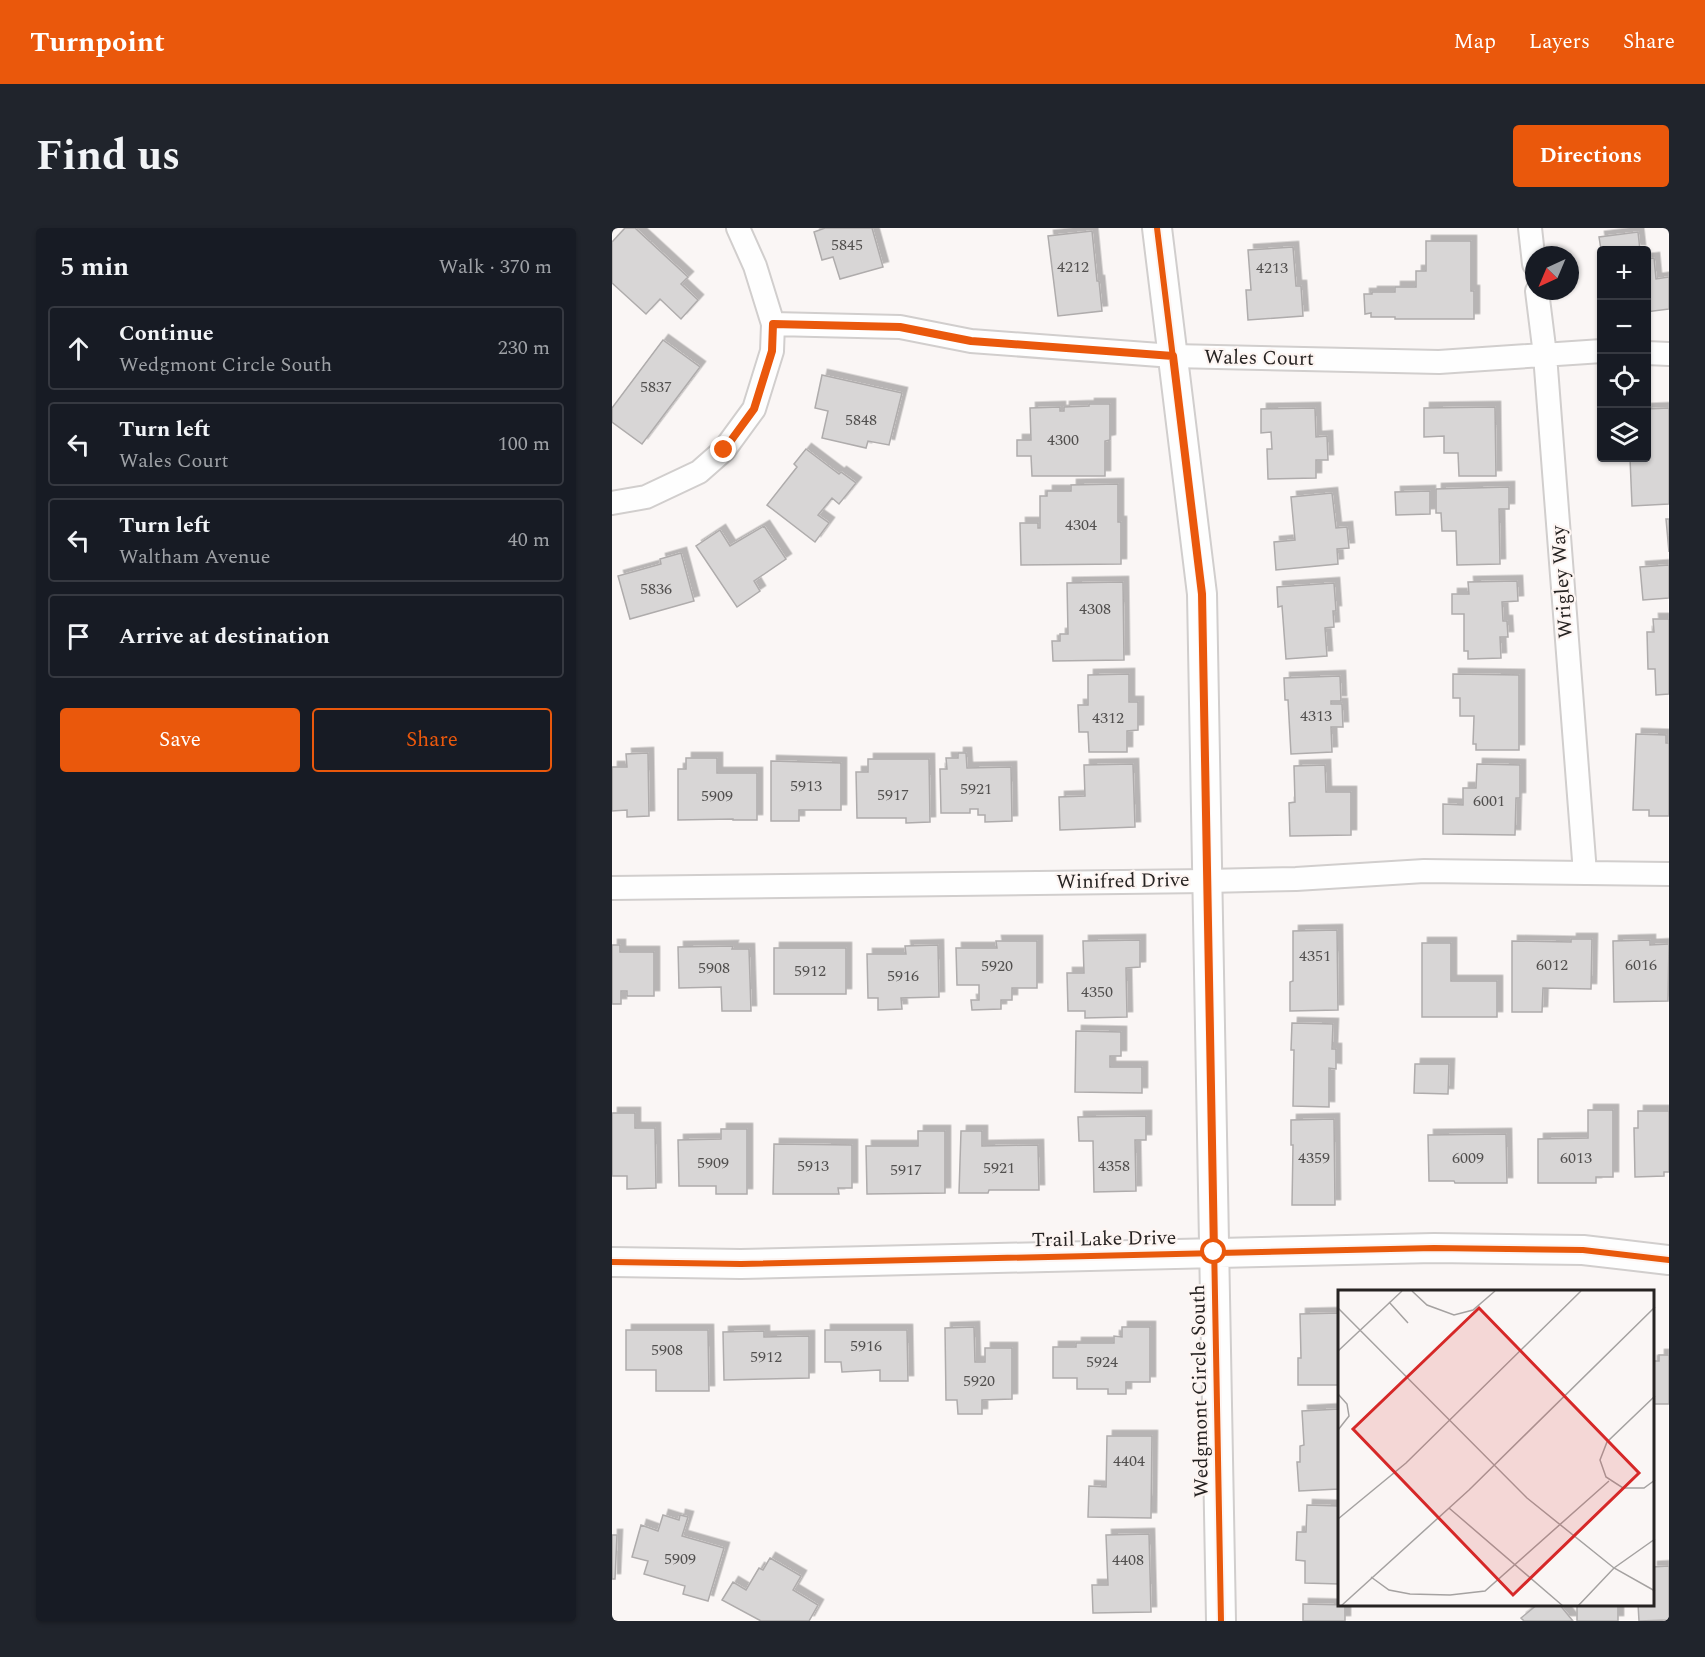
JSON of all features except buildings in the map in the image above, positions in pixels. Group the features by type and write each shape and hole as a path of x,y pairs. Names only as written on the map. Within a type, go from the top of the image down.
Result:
{"street":[{"path":"612,503 646,497 699,472 724,450 754,409 772,351 773,324 755,266 738,228"},
{"name":"Wedgmont Circle South","path":"1157,228 1202,594 1221,1621"},
{"path":"1530,228 1532,246"},
{"name":"Wrigley Way","path":"1538,300 1545,355 1585,873"},
{"name":"Wales Court","path":"773,324 900,327 971,341 1173,356 1440,362 1597,351"},
{"path":"1651,353 1669,354"},
{"name":"Winifred Drive","path":"612,888 1296,879 1424,871 1669,874"},
{"name":"Trail Lake Drive","path":"612,1262 741,1264 1434,1248 1582,1250 1669,1260"}],"cycle path":[{"path":"1157,228 1202,594 1221,1621"},
{"path":"612,1262 741,1264 1434,1248 1583,1250 1669,1260"}],"route":[{"path":"724,450 754,409 772,351 773,324 900,327 971,341 1173,356 1202,594 1214,1252"}]}
